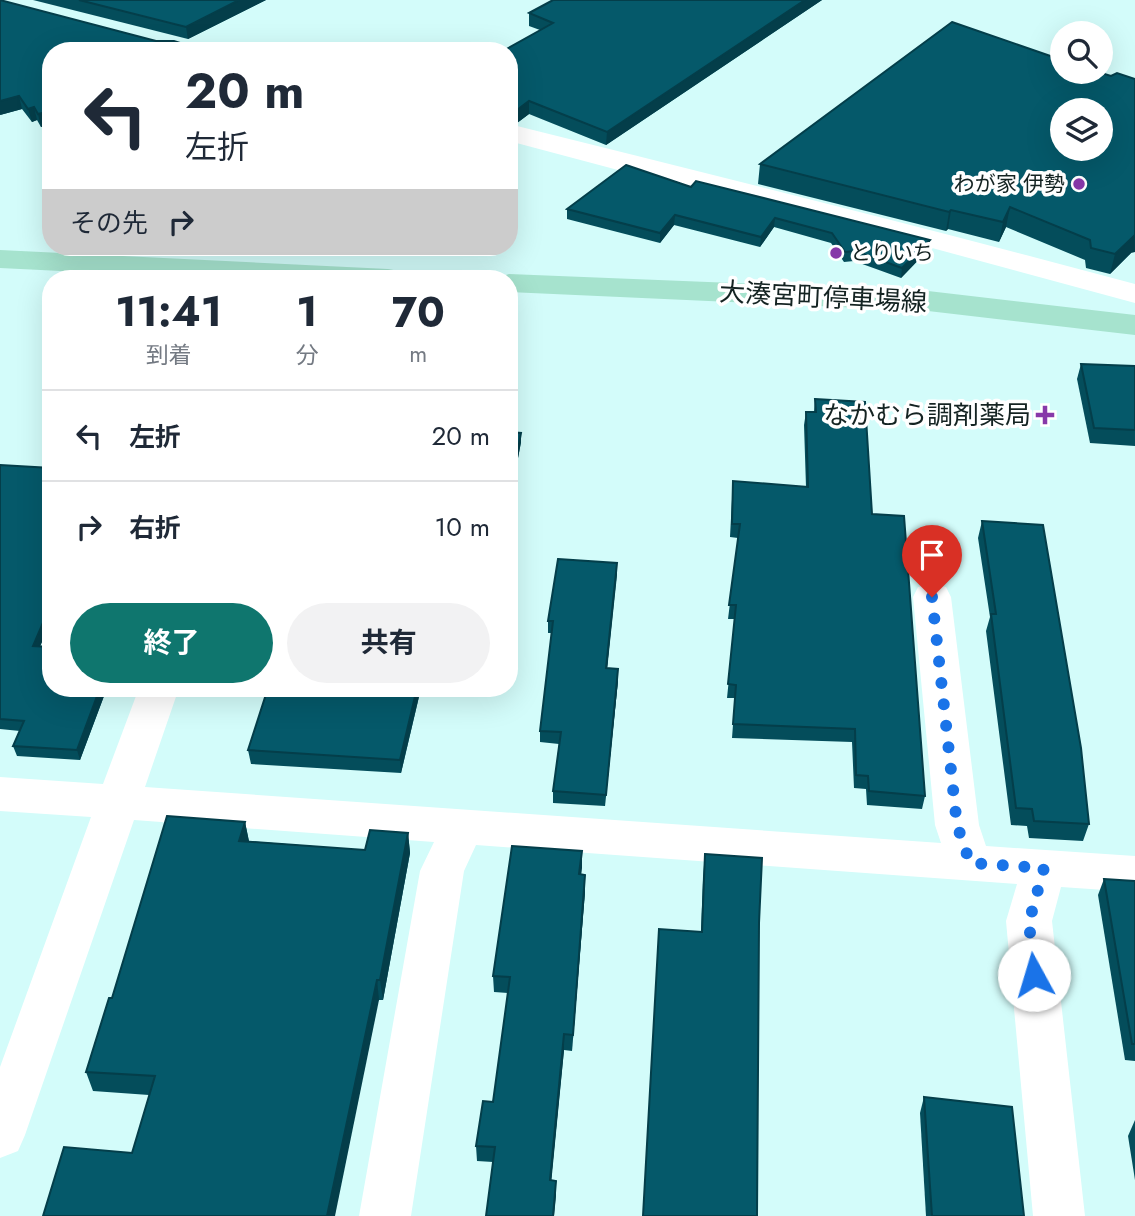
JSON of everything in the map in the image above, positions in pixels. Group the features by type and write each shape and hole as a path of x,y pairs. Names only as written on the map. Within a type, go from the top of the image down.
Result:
{"main road":[{"path":"0,259 197,270"},
{"name":"大湊宮町停車場線","path":"518,283 928,301 1135,325"}],"street":[{"path":"518,134 859,219 1135,294"},
{"path":"932,597 957,825 970,863"},
{"path":"0,1135 156,697"},
{"path":"0,794 1135,874"},
{"path":"385,1216 442,871 463,827"},
{"path":"1044,868 1029,922 1059,1216"}],"building":[{"path":"0,0 156,41 177,42 42,42 42,113 38,114 34,107 28,109 19,96 0,101"},
{"path":"79,0 239,0 186,27"},
{"path":"553,0 805,0 607,132 529,101 518,109 518,43 553,23 529,13"},
{"path":"952,22 1050,56 1050,84 1113,84 1113,75 1117,73 1135,79 1135,235 1115,254 1091,248 1090,240 1010,207 1003,222 951,210 949,212 760,164"},
{"path":"626,165 691,187 696,181 930,240 902,268 855,251 845,252 832,233 775,218 761,237 675,215 660,233 567,209"},
{"path":"1081,364 1135,366 1135,430 1094,428"},
{"path":"815,399 865,402 872,514 904,516 925,796 869,791 868,776 856,775 855,729 733,724 736,685 728,684 736,605 729,605 740,524 732,524 733,481 808,487 806,412 816,412"},
{"path":"0,465 42,467 42,625 33,646 42,646 42,697 97,697 77,750 13,746 24,721 0,719"},
{"path":"982,521 1043,525 1081,748 1089,824 1034,821 1032,809 1016,808 991,614 996,614"},
{"path":"558,559 617,563 606,668 618,669 606,795 553,791 561,732 540,731 553,621 548,621"},
{"path":"265,697 415,697 400,760 248,750"},
{"path":"167,816 245,822 239,841 365,850 370,830 408,833 380,980 377,980 327,1216 43,1216 64,1147 132,1153 155,1076 86,1072 109,998 112,998"},
{"path":"512,846 582,851 579,874 585,875 573,1035 564,1034 550,1180 556,1181 553,1216 486,1216 495,1147 476,1146 483,1101 493,1102 510,977 493,976"},
{"path":"705,854 762,858 757,1216 643,1216 659,929 702,932"},
{"path":"1104,879 1135,881 1135,1044 1132,1044"},
{"path":"924,1097 1012,1107 1024,1216 932,1216"}],"place":[{"name":"わが家 伊勢","path":"1079,184"},
{"name":"とりいち","path":"836,253"},
{"name":"なかむら調剤薬局","path":"1045,415"}],"route":[{"path":"932,597 957,825 970,863 1044,868 1029,922 1034,975"}]}
